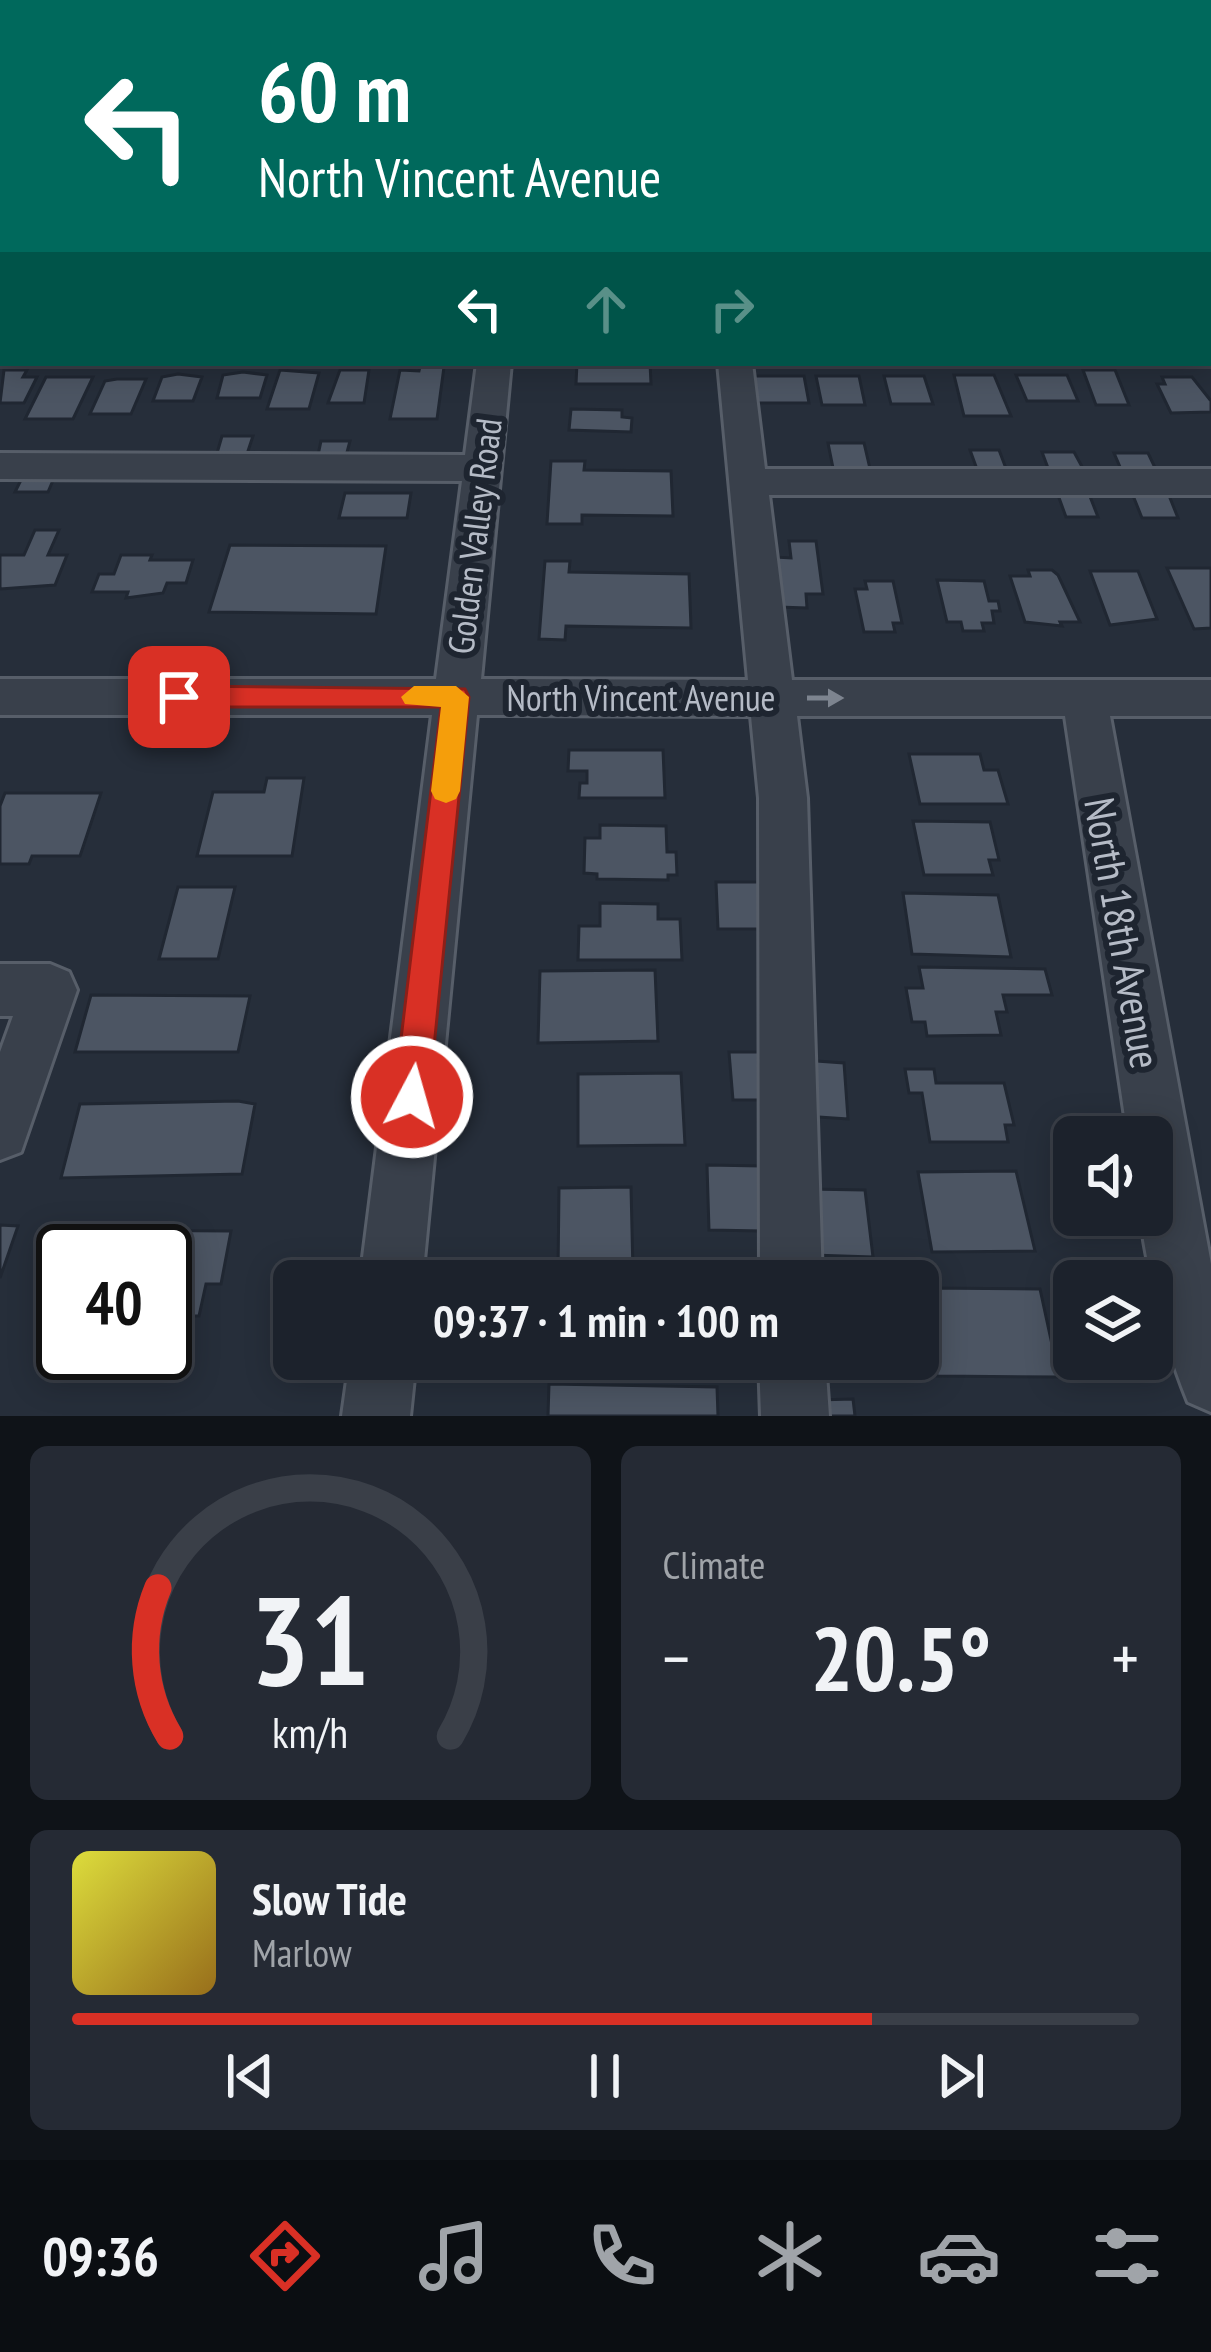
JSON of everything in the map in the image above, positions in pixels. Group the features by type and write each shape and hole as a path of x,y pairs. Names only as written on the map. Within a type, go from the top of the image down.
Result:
{"street":[{"name":"Golden Valley Road","path":"393,1260 494,366"},
{"path":"735,366 783,798 791,1260"},
{"path":"0,466 482,468"},
{"path":"748,482 1211,482"},
{"name":"North Vincent Avenue","path":"0,697 1211,698"},
{"name":"North 18th Avenue","path":"1084,697 1177,1254 1211,1379"},
{"path":"0,990 50,990 0,1131"},
{"path":"376,1416 380,1380"},
{"path":"794,1380 795,1416"}],"building":[{"path":"577,366 650,366 651,384 576,384"},
{"path":"420,367 444,367 437,419 390,419 400,370 419,371"},
{"path":"4,370 27,370 23,377 37,377 24,403 0,403"},
{"path":"280,370 319,373 309,409 267,409"},
{"path":"340,370 369,370 364,403 328,403"},
{"path":"1083,370 1115,370 1129,405 1096,405"},
{"path":"223,375 267,375 260,398 217,398"},
{"path":"954,375 994,375 1011,416 964,416"},
{"path":"1016,375 1067,375 1078,401 1027,401"},
{"path":"753,376 804,376 809,403 757,403"},
{"path":"816,376 859,376 865,405 822,405"},
{"path":"884,376 924,376 933,404 891,404"},
{"path":"46,377 93,377 73,419 25,419"},
{"path":"162,377 202,377 193,401 153,401"},
{"path":"1162,377 1192,377 1211,401 1211,412 1171,413 1157,384 1165,384"},
{"path":"146,379 131,414 90,414 105,381"},
{"path":"571,409 622,410 622,417 632,418 631,432 569,430"},
{"path":"222,436 253,436 245,460 215,460"},
{"path":"321,441 350,441 345,460 317,460"},
{"path":"828,443 864,443 871,473 834,473"},
{"path":"970,450 999,450 1007,471 978,472"},
{"path":"1042,452 1074,452 1086,474 1051,476"},
{"path":"1114,453 1148,453 1159,476 1124,476"},
{"path":"551,461 585,461 584,470 671,471 673,516 582,515 582,524 547,524"},
{"path":"22,478 54,478 48,492 15,492"},
{"path":"345,493 411,493 407,518 339,518"},
{"path":"1132,493 1168,493 1178,518 1142,518"},
{"path":"1089,494 1098,517 1066,517 1058,495"},
{"path":"35,530 59,530 48,555 67,555 55,585 0,589 0,555 24,555"},
{"path":"789,541 816,541 823,594 806,594 807,608 778,607 775,557 791,558"},
{"path":"230,545 386,546 376,614 209,612"},
{"path":"121,555 193,560 186,583 167,583 163,593 126,598 128,592 92,592 99,574 114,574"},
{"path":"545,561 570,561 569,572 689,574 691,628 566,626 565,640 539,639"},
{"path":"1167,568 1211,568 1211,628 1194,629"},
{"path":"1028,570 1052,570 1058,575 1080,622 1060,622 1062,626 1025,622 1010,576 1030,576"},
{"path":"1090,571 1138,571 1157,619 1110,625"},
{"path":"937,580 984,581 989,601 998,601 1000,611 992,611 994,623 982,623 984,631 963,631 961,622 947,622"},
{"path":"865,581 893,581 902,623 893,623 895,632 864,632 855,589 867,589"},
{"path":"569,750 663,750 665,798 579,798 587,771 568,771"},
{"path":"909,754 980,754 984,770 998,770 1008,804 920,804"},
{"path":"267,778 304,778 292,856 197,856 213,792 264,792"},
{"path":"5,793 101,793 80,856 32,856 29,864 0,864 0,806"},
{"path":"913,821 990,822 999,860 989,860 993,875 924,875"},
{"path":"600,825 666,826 667,852 676,852 677,875 668,875 668,880 597,879 597,874 584,873 585,838 600,838"},
{"path":"716,882 765,882 768,929 718,929"},
{"path":"178,887 235,887 218,959 159,959"},
{"path":"903,893 998,895 1011,957 912,954"},
{"path":"600,903 658,904 658,919 680,919 682,960 578,960 579,926 600,926"},
{"path":"919,967 1045,969 1052,995 1003,995 1007,1012 996,1012 1001,1035 927,1036 925,1022 912,1022 906,988 923,988"},
{"path":"655,970 658,1041 538,1043 540,971"},
{"path":"91,995 250,996 238,1052 75,1052"},
{"path":"729,1052 764,1052 769,1100 733,1100"},
{"path":"802,1060 844,1063 848,1119 804,1116"},
{"path":"905,1069 934,1069 936,1083 1004,1083 1014,1125 1005,1125 1008,1142 930,1142 922,1093 909,1093"},
{"path":"681,1073 685,1145 578,1146 578,1074"},
{"path":"80,1104 255,1104 242,1174 61,1178"},
{"path":"707,1165 762,1166 767,1231 709,1230"},
{"path":"1016,1171 1035,1251 932,1252 918,1172"},
{"path":"631,1187 633,1260 558,1260 559,1188"},
{"path":"806,1189 865,1190 873,1257 812,1255"},
{"path":"0,1225 18,1226 0,1278"},
{"path":"192,1231 231,1231 221,1284 206,1284 199,1316 192,1316"},
{"path":"939,1288 1040,1289 1053,1349 1053,1377 939,1376"},
{"path":"549,1384 717,1387 718,1416 548,1416"},
{"path":"853,1399 855,1416 819,1416 817,1400"}],"slow traffic":[{"path":"414,697 456,697 446,791"}],"route":[{"path":"179,697 456,697 412,1097"}]}
